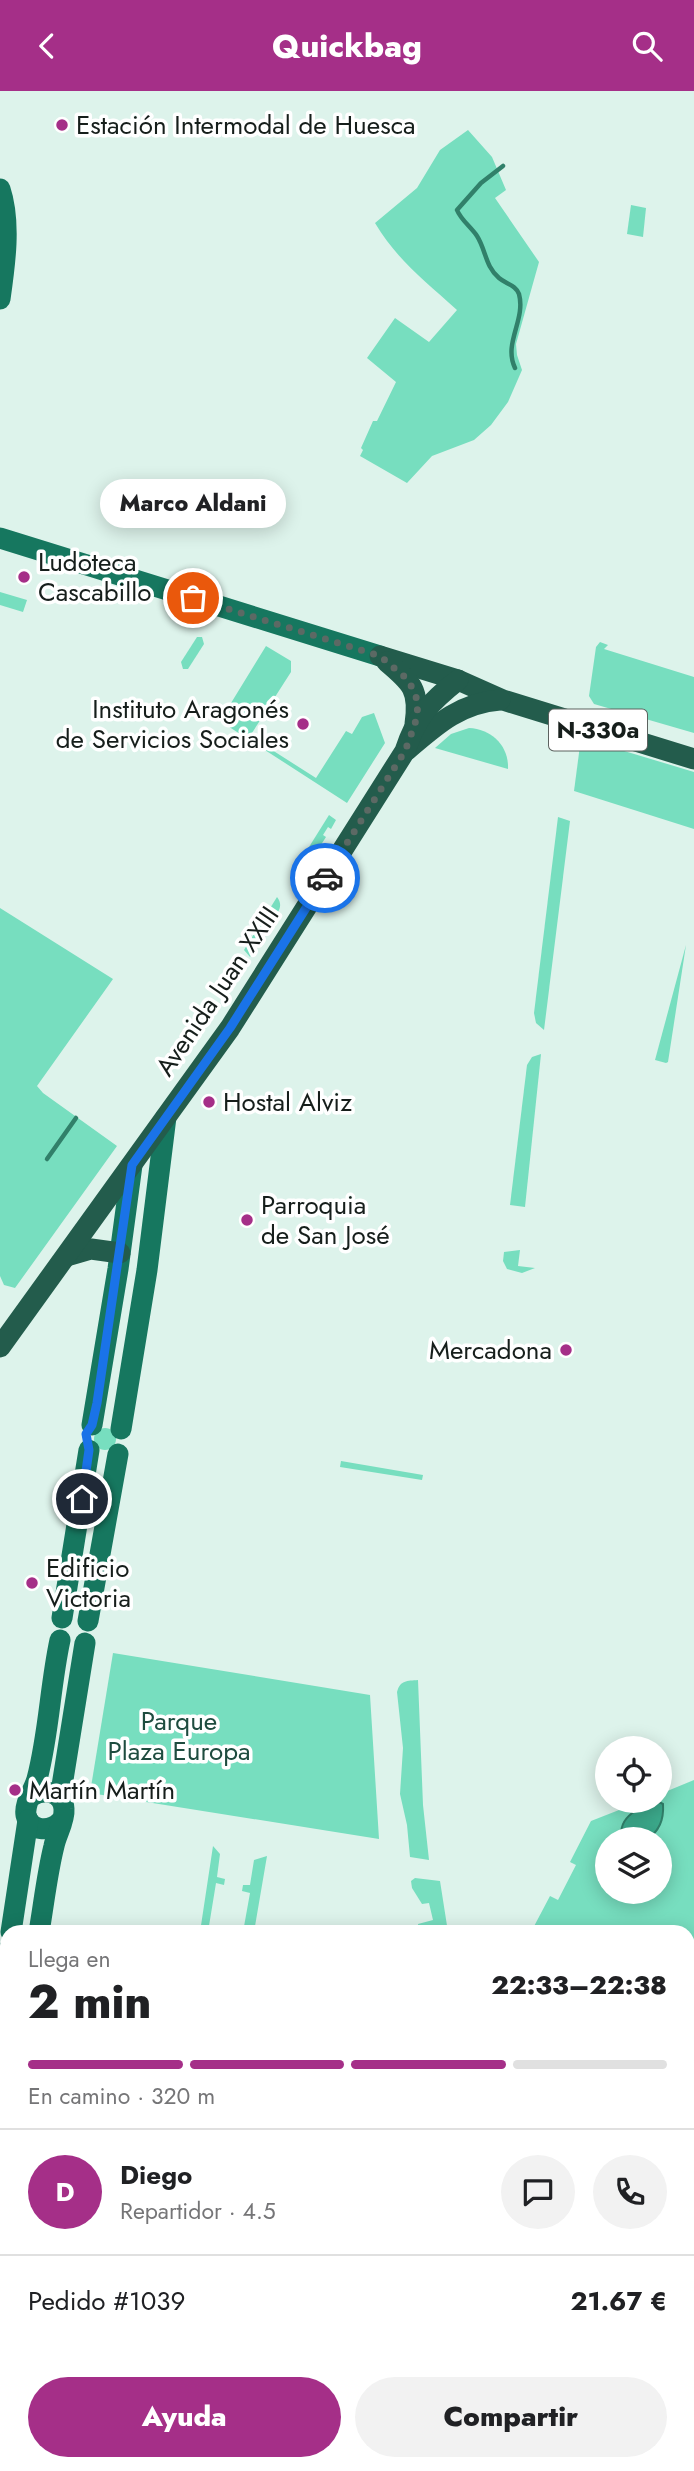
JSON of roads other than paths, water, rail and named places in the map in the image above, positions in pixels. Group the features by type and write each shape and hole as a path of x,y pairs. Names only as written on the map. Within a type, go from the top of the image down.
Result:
{"highway":[{"name":"N-330a","path":"380,656 451,678 503,700 694,759"},
{"name":"Avenida Juan XXIII","path":"380,656 406,678 415,692 423,726"},
{"name":"N-330a","path":"451,678 481,681 694,746"},
{"name":"Avenida Juan XXIII","path":"0,1347 244,1007 451,678"},
{"name":"N-330a","path":"423,726 467,707 503,700"},
{"path":"67,1256 91,1249 120,1252"}],"main road":[{"path":"0,189 5,208 5,234 0,299"},
{"path":"0,538 380,656"},
{"path":"40,1925 53,1847 64,1810 60,1798 85,1643 91,1630 88,1621 118,1454 124,1439 121,1429 147,1270 166,1117"},
{"path":"11,1925 28,1820 26,1806 38,1776 60,1640 57,1626 62,1618 89,1450 86,1434 92,1425 132,1165"},
{"path":"92,1425 107,1420 121,1429"},
{"path":"89,1450 102,1458 118,1454"},
{"path":"62,1618 76,1613 88,1621"},
{"path":"60,1640 72,1647 85,1643"},
{"path":"32,1796 43,1791 60,1798"},
{"path":"28,1820 44,1830 60,1822"}],"waterway":[{"path":"503,166 481,183 457,210 477,236 494,273 519,294 520,313 512,350 515,368"},
{"path":"47,1159 76,1118"}],"place":[{"name":"Estación Intermodal de Huesca","path":"62,125"},
{"name":"Ludoteca Cascabillo","path":"24,577"},
{"name":"Marco Aldani","path":"193,598"},
{"name":"Instituto Aragonés de Servicios Sociales","path":"303,724"},
{"name":"Hostal Alviz","path":"209,1102"},
{"name":"Parroquia de San José","path":"247,1220"},
{"name":"Mercadona","path":"566,1350"},
{"name":"Edificio Victoria","path":"32,1583"},
{"name":"Martín Martín","path":"15,1790"}],"park label":[{"name":"Parque Plaza Europa","path":"179,1736"}]}
